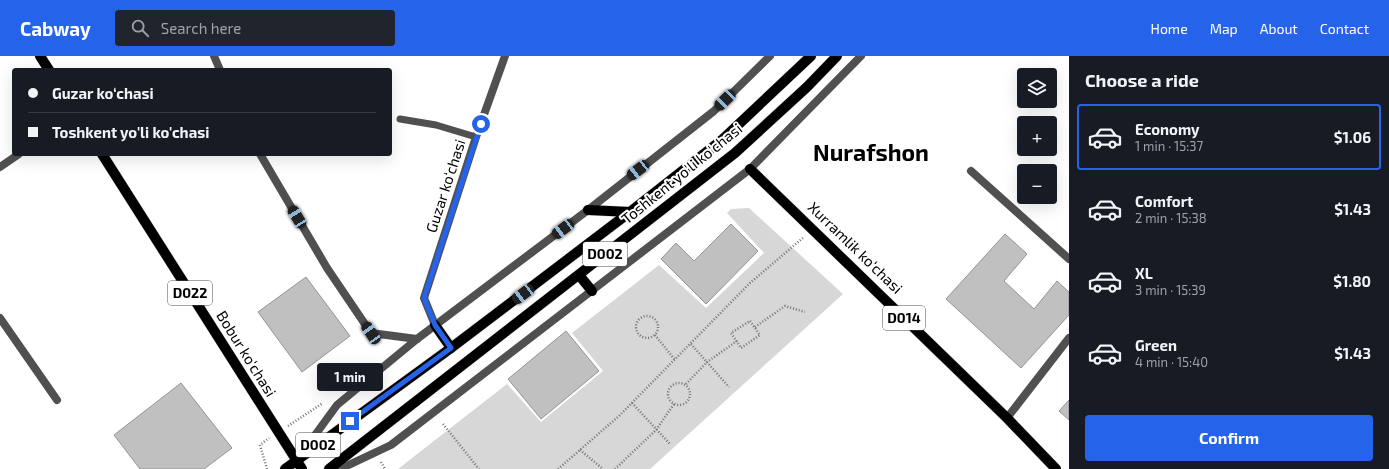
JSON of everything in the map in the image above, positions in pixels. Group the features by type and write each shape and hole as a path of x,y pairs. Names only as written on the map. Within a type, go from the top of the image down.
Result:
{"main road":[{"path":"40,56 48,68"},
{"name":"Toshkent yo'li ko'chasi","path":"285,469 451,348 630,212 723,139 811,56"},
{"name":"Toshkent yo'li ko'chasi","path":"329,469 736,153 807,87 837,56"},
{"name":"Bobur ko‘chasi","path":"103,156 302,469"},
{"name":"Xurramlik ko‘chasi","path":"750,169 814,229 1007,418 1056,469"},
{"path":"588,210 630,212"},
{"path":"579,275 592,291"},
{"path":"435,325 451,348"}],"street":[{"path":"214,56 219,68"},
{"name":"Guzar ko‘chasi","path":"435,325 424,298 476,137 505,56"},
{"path":"296,460 336,405 417,338 588,210 714,111 770,56"},
{"path":"340,469 391,445 750,169 861,56"},
{"path":"0,167 16,156"},
{"path":"261,156 327,268 371,333 417,338"},
{"path":"971,171 1069,259"},
{"path":"0,318 57,400"},
{"path":"1007,418 1069,338"}],"lane":[{"path":"400,119 436,125 476,137"}],"path":[{"path":"558,469 632,403 676,360 714,318 750,283 814,229"},
{"path":"755,327 785,306 805,312"},
{"path":"649,316 656,320 658,328 655,335 649,339 638,335 635,329 639,319 649,316"},
{"path":"750,321 755,327 760,335 741,348 731,333 750,321"},
{"path":"655,335 676,360"},
{"path":"686,384 707,362 737,341"},
{"path":"691,344 729,387"},
{"path":"679,382 686,384 691,394 688,401 682,405 674,404 668,395 670,388 679,382"},
{"path":"267,469 260,445 331,398 336,405"},
{"path":"632,403 670,444"},
{"path":"615,469 656,430 674,404"},
{"path":"442,424 479,469"},
{"path":"580,450 603,469"}],"shaded area":[{"path":"749,208 843,294 650,469 398,469 507,384 541,422 603,371 572,333 659,265 706,308 764,253 727,213 731,209"}],"building":[{"path":"731,224 758,251 706,304 661,259 676,243 694,261"},
{"path":"1005,234 1027,254 1004,281 1034,309 1057,281 1069,292 1069,315 1021,368 946,299"},
{"path":"306,277 350,336 302,372 258,312"},
{"path":"566,331 599,371 541,419 508,379"},
{"path":"181,383 232,448 204,469 140,469 114,435"},
{"path":"1069,400 1069,420 1059,411"}],"district":[{"name":"Nurafshon","path":"871,153"}],"route":[{"path":"350,421 451,348 435,325 424,298 481,124"}]}
